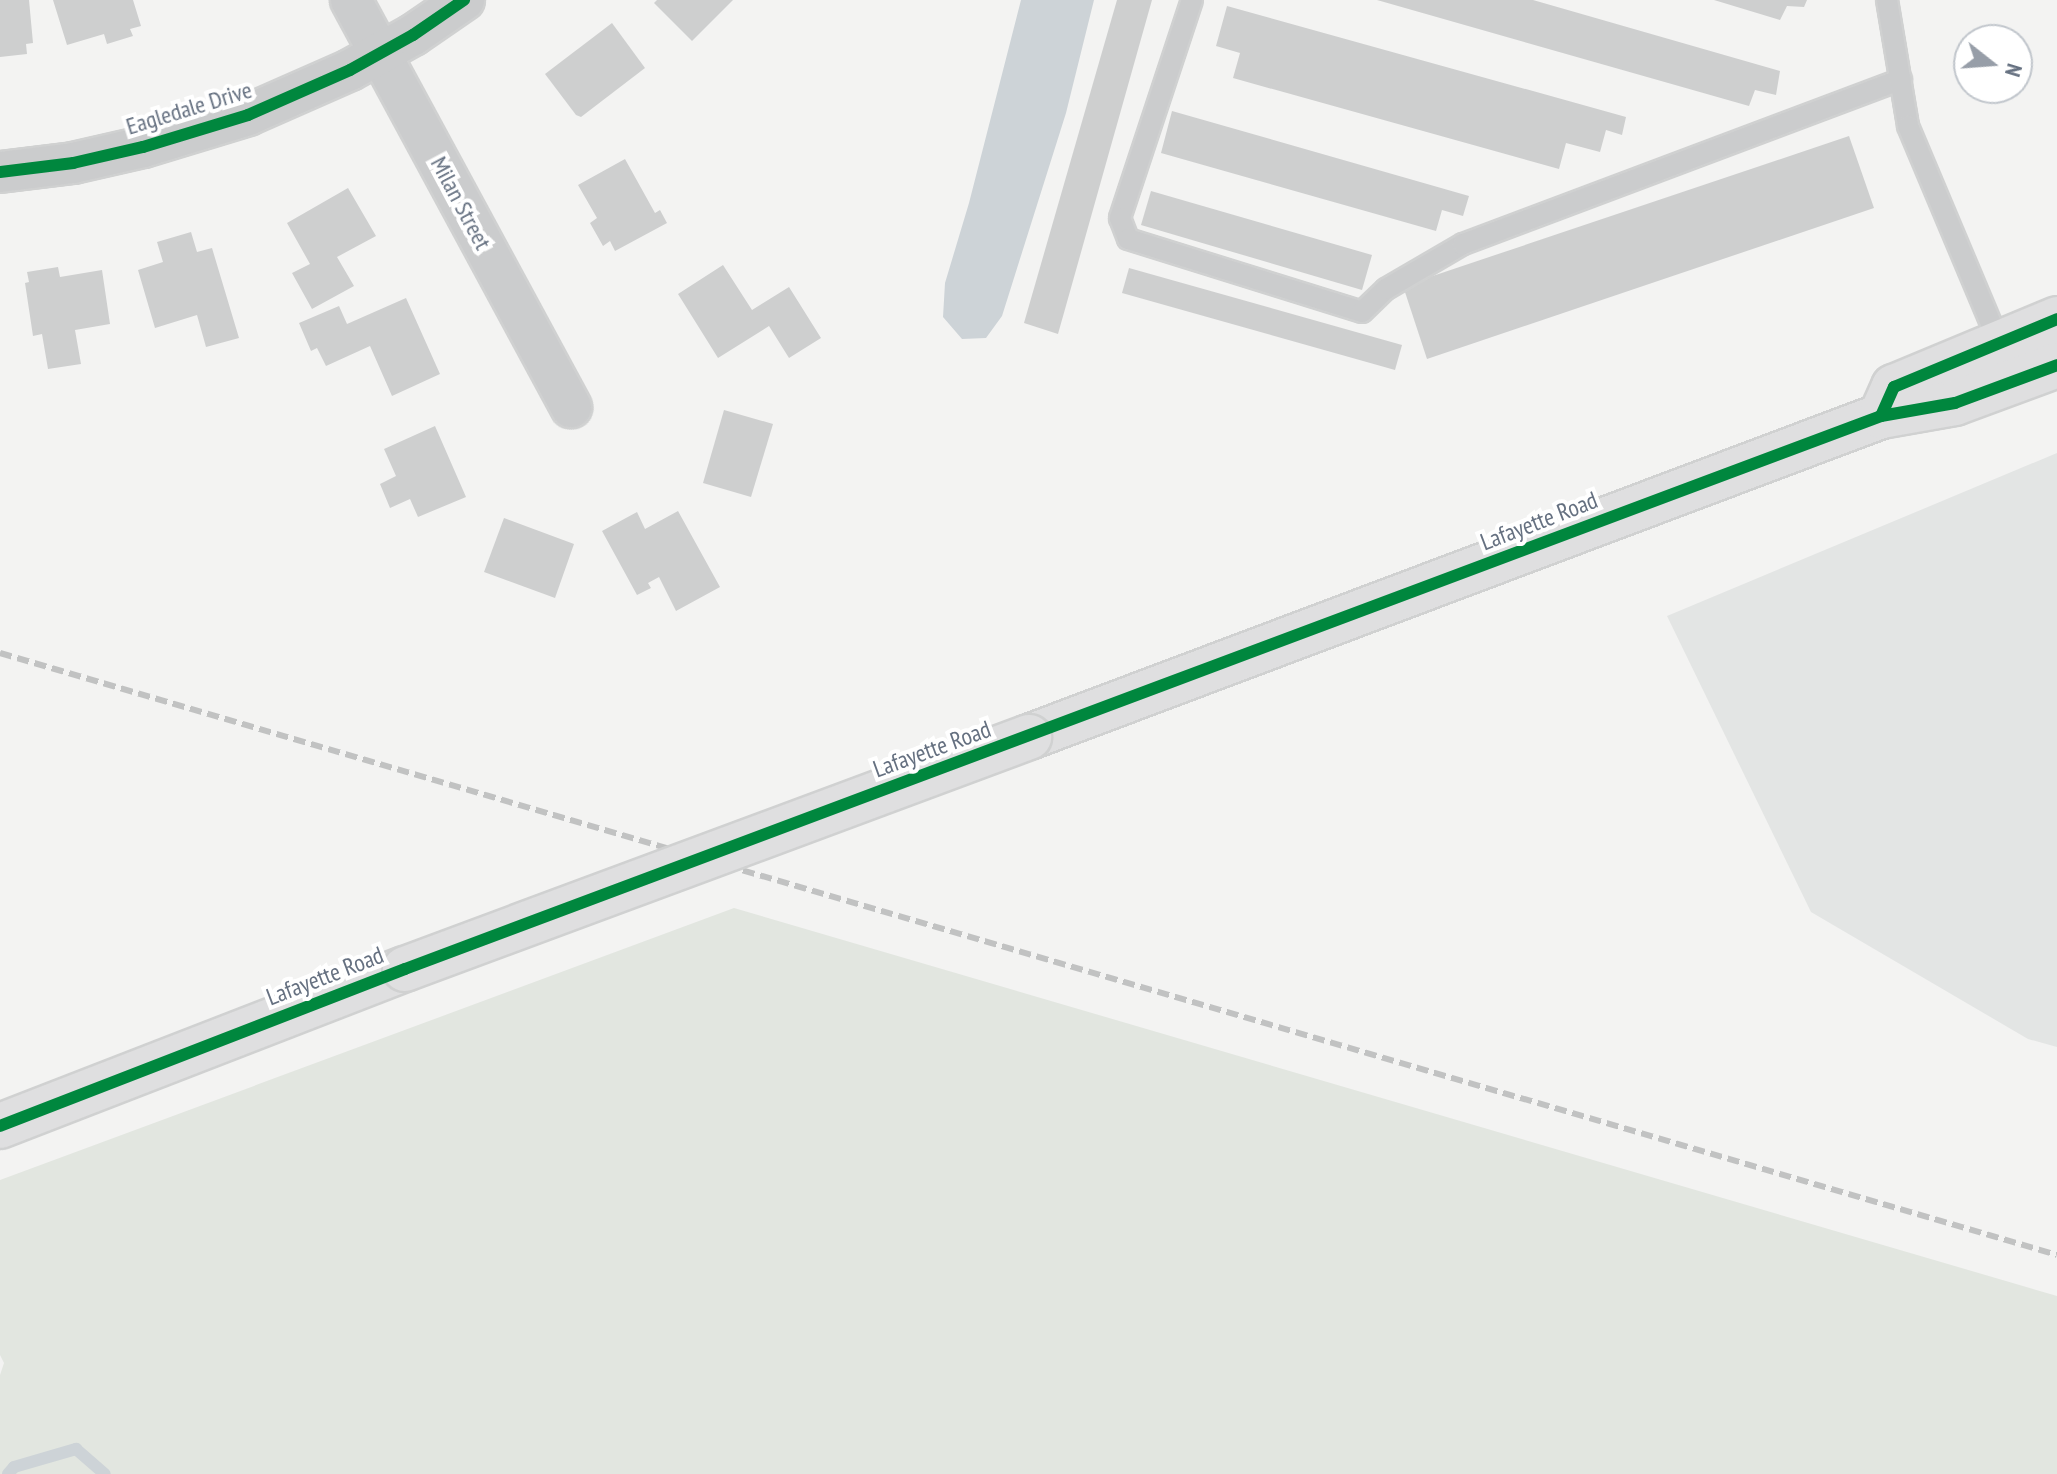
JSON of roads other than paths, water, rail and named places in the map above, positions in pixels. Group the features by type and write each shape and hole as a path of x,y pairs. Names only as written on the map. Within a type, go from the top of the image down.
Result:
{"main road":[{"path":"1881,416 1894,387 2057,319"},
{"name":"Lafayette Road","path":"0,1126 405,969 1881,416 1955,403 2057,365"}],"street":[{"name":"Milan Street","path":"351,0 571,407"},
{"name":"Eagledale Drive","path":"0,172 73,163 189,134 283,101 413,35 464,0"}],"lane":[{"path":"1192,0 1120,218 1128,239 1362,312 1386,289 1463,244 1901,79"},
{"path":"1887,0 1908,126 1999,343"}],"waterway":[{"path":"8,1474 14,1467 76,1449 105,1474"}],"railway":[{"path":"0,653 2057,1255"}]}
